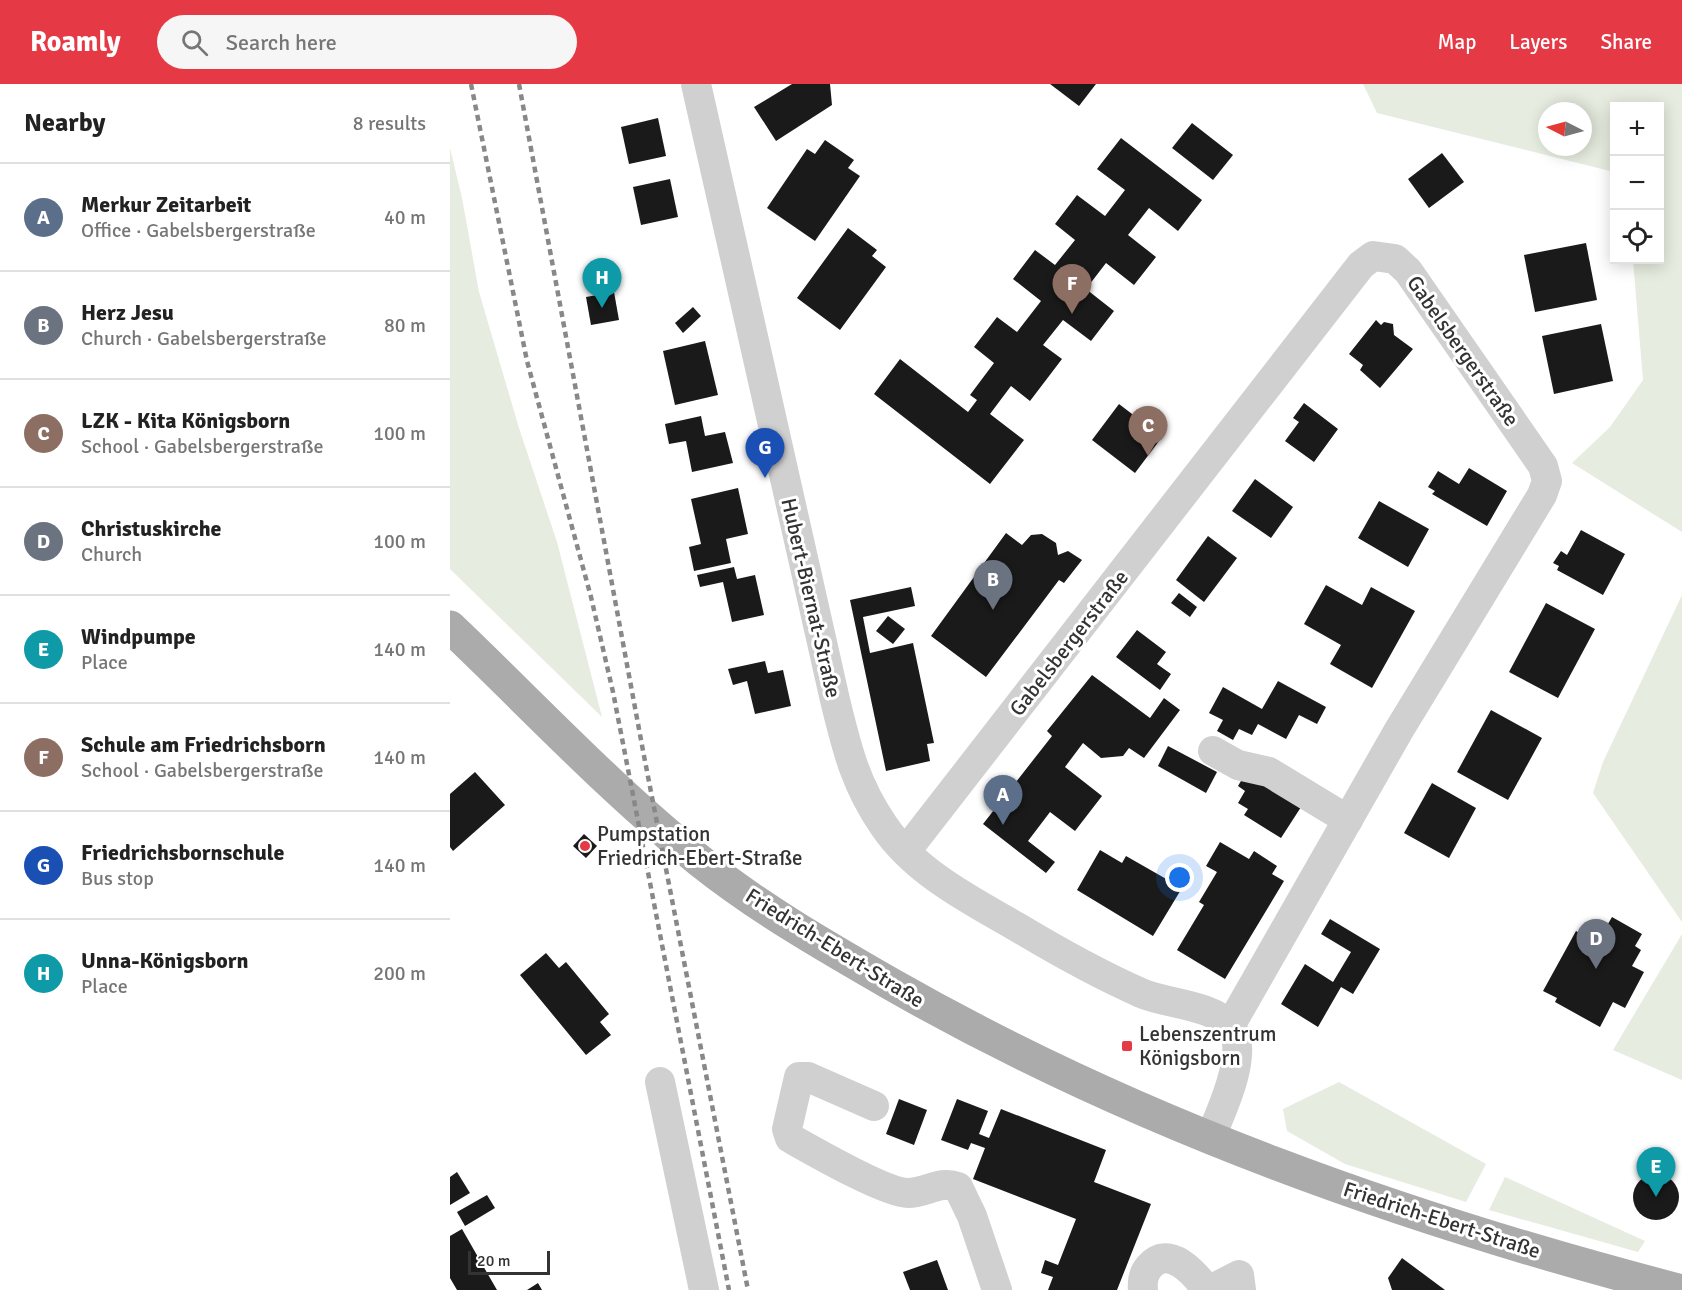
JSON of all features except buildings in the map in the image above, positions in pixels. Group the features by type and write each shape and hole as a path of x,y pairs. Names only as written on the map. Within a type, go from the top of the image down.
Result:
{"main road":[{"name":"Friedrich-Ebert-Straße","path":"450,627 585,758 699,861 770,911 950,1018 1102,1092 1210,1138 1378,1202 1616,1283 1678,1290"}],"street":[{"name":"Hubert-Biernat-Straße","path":"696,84 850,763 864,793 885,828 906,851"},
{"name":"Gabelsbergerstraße","path":"906,851 1361,265 1373,256 1395,259 1408,270 1543,466 1547,481 1542,495 1399,730 1230,1026"},
{"path":"1213,751 1238,765 1269,772 1348,820"},
{"path":"906,851 931,874 976,904 1102,975 1146,995 1210,1013 1230,1026 1238,1043 1234,1074 1210,1138"},
{"path":"874,1106 808,1077 799,1077 787,1129 790,1138 872,1181 908,1194 947,1183 958,1187 972,1216 997,1290"},
{"path":"660,1082 704,1290"},
{"path":"1143,1290 1142,1279 1150,1266 1156,1261 1168,1258 1184,1265 1208,1290 1239,1275 1241,1290"}],"shaded area":[{"path":"1363,84 1682,84 1682,532 1572,463 1610,427 1643,380 1633,264 1664,264 1664,102 1610,102 1610,171 1550,156 1592,156 1592,102 1538,102 1538,153 1377,113"},
{"path":"450,148 462,198 479,292 519,428 557,542 602,717 450,569"},
{"path":"1682,595 1682,922 1593,793 1603,762"},
{"path":"1682,934 1682,1080 1613,1050"},
{"path":"1339,1082 1486,1164 1466,1202 1345,1164 1287,1131 1283,1109"},
{"path":"1505,1177 1645,1241 1638,1252 1489,1210"}],"railway":[{"path":"471,84 527,361 591,597 613,692 729,1290"},
{"path":"519,84 644,756 748,1290"}],"place":[{"name":"Unna-Königsborn","path":"602,308"},
{"name":"Schule am Friedrichsborn","path":"1072,314"},
{"name":"LZK - Kita Königsborn","path":"1148,456"},
{"name":"Friedrichsbornschule","path":"765,478"},
{"name":"Herz Jesu","path":"993,610"},
{"name":"Merkur Zeitarbeit","path":"1003,825"},
{"name":"Pumpstation Friedrich-Ebert-Straße","path":"585,846"},
{"name":"Christuskirche","path":"1596,969"},
{"name":"Lebenszentrum Königsborn","path":"1127,1046"},
{"name":"Windpumpe","path":"1656,1197"}]}
